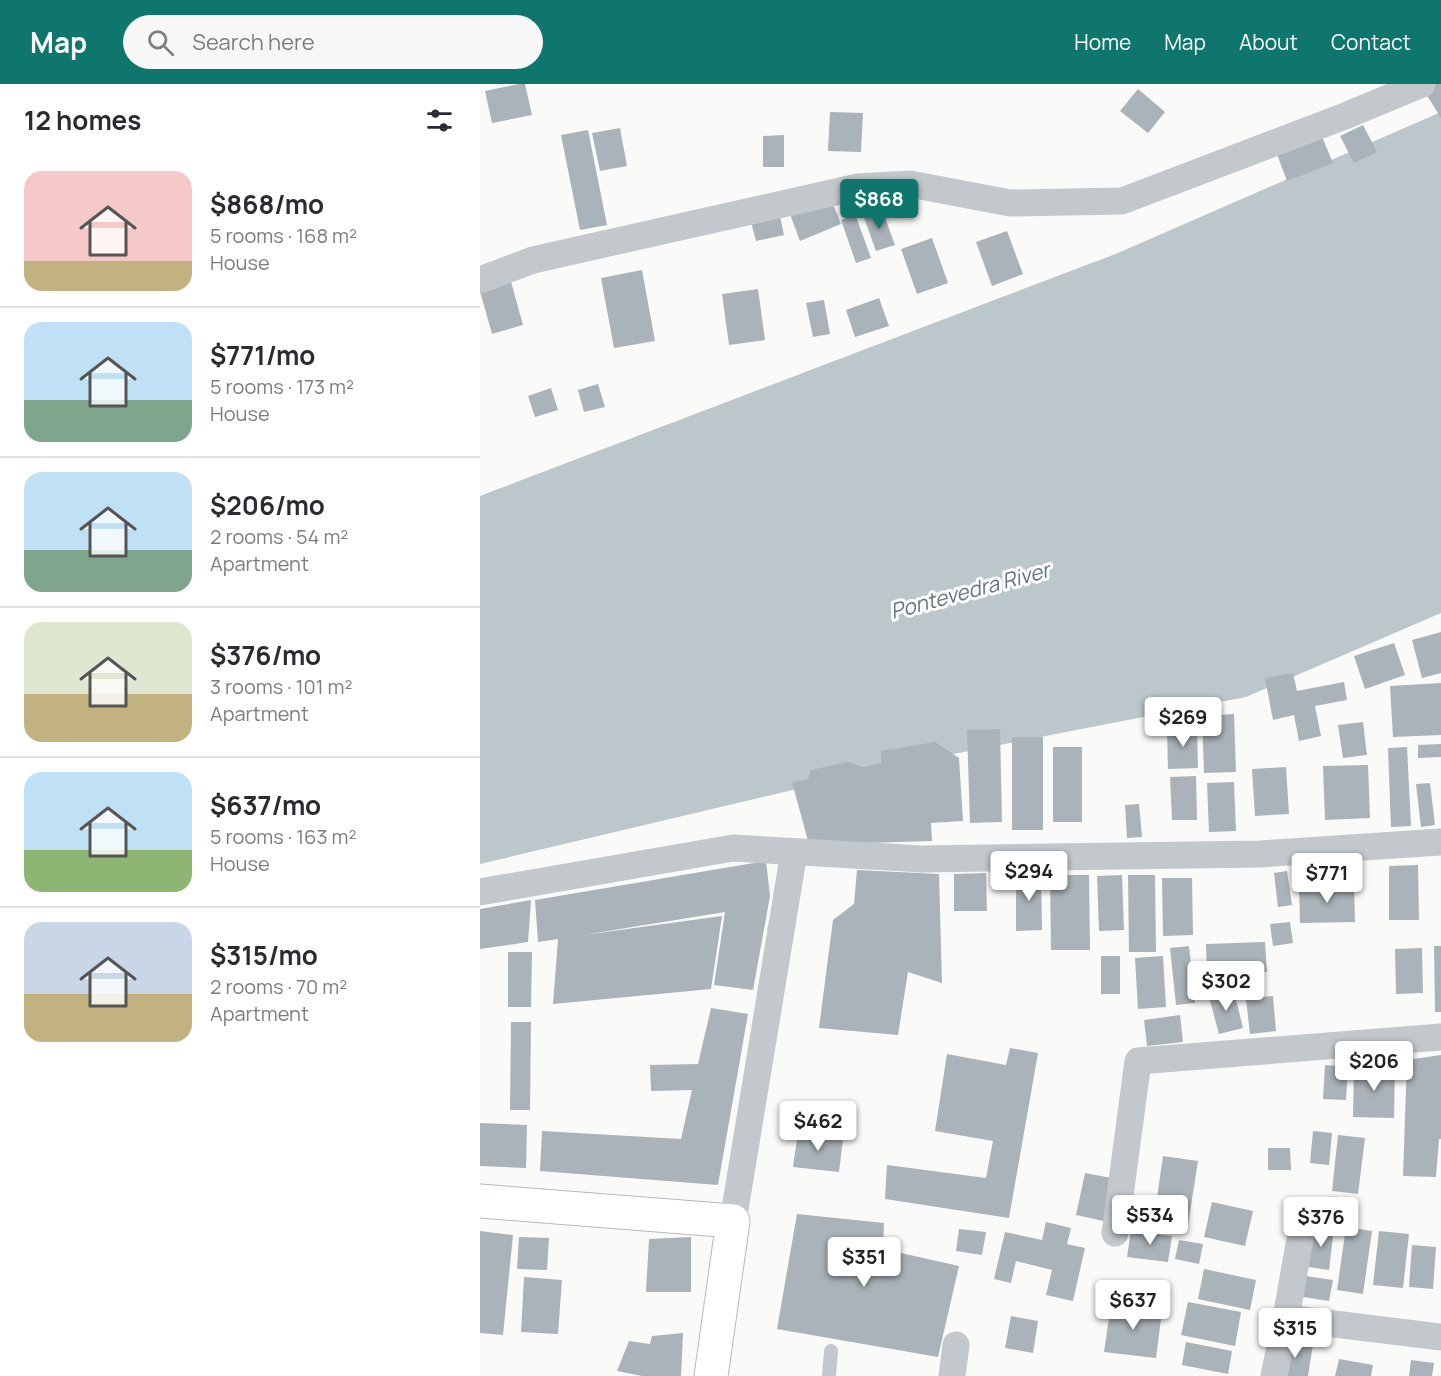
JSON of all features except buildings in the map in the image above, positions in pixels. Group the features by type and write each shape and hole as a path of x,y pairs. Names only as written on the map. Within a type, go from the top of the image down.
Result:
{"main road":[{"path":"480,1201 733,1221 711,1376"}],"street":[{"path":"480,280 533,260 858,187 910,184 1010,203 1122,201 1345,116 1422,84"},
{"path":"480,892 733,848 922,859 1260,854 1441,842"},
{"path":"733,1221 794,852"},
{"path":"1115,1233 1138,1061 1441,1037"},
{"path":"1274,1376 1304,1216 1333,1210"},
{"path":"1286,1318 1441,1337"},
{"path":"952,1376 956,1345"}],"lane":[{"path":"829,1376 831,1351"}],"water":[{"name":"Pontevedra River","path":"1441,112 1441,613 1246,697 902,764 480,864 480,496 1118,253"}]}
